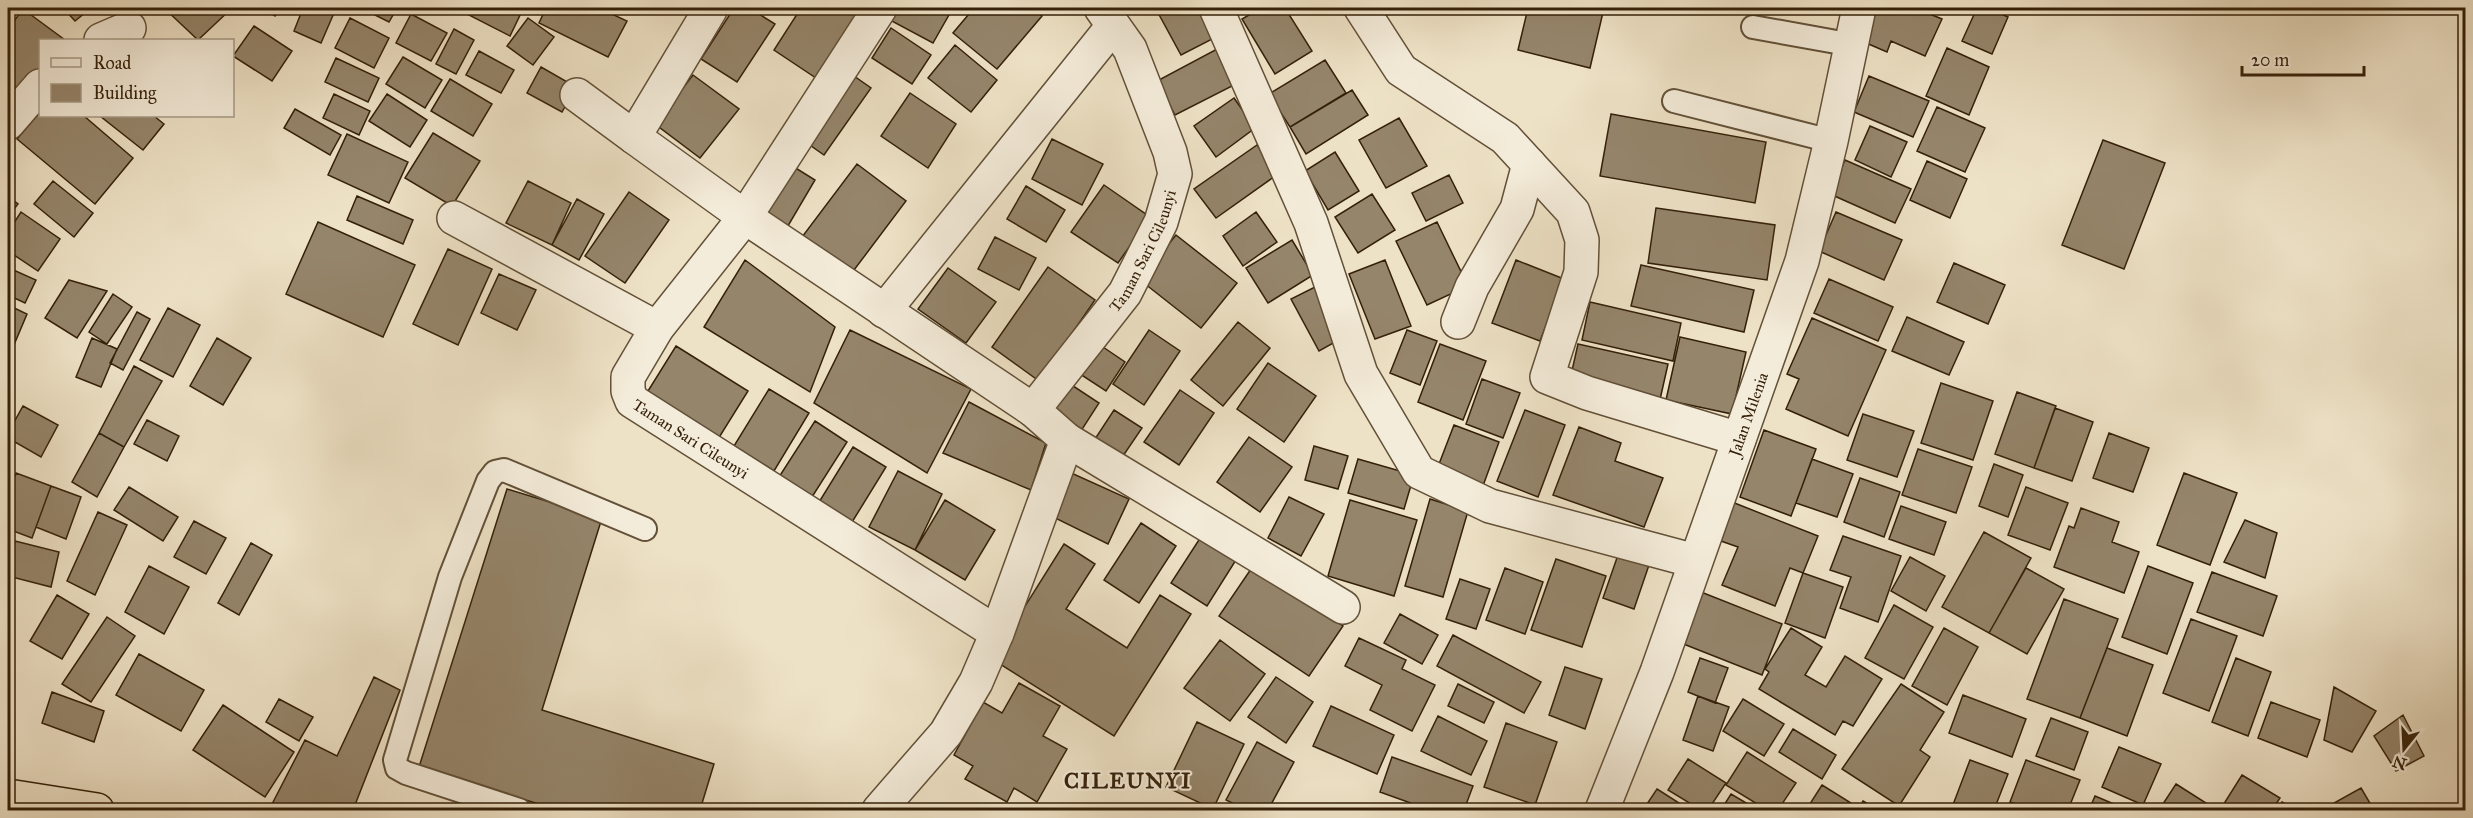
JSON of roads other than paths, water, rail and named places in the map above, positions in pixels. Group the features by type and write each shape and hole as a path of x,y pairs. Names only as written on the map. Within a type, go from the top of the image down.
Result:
{"highway":[{"path":"8,796 97,810"}],"street":[{"name":"Taman Sari Cileunyi","path":"880,8 745,217 657,328 628,377 628,391 632,400 997,633"},
{"path":"1216,8 1311,223 1361,374 1419,472 1490,506 1695,561"},
{"path":"1361,8 1401,70 1436,95 1478,118 1505,138 1573,212 1582,240 1581,272 1547,377 1571,388 1739,439"},
{"name":"Jalan Milenia","path":"1602,810 1657,672 1802,261 1853,45 1859,8"},
{"path":"634,136 710,10"},
{"name":"Taman Sari Cileunyi","path":"1033,410 1125,293 1161,222 1174,174 1170,152 1130,49 1107,17"},
{"path":"884,311 1107,17"},
{"path":"8,123 39,87"},
{"path":"577,95 745,217 1033,410 1068,440 1343,607"},
{"path":"1458,322 1472,287 1517,209 1529,164"},
{"path":"454,218 657,328"},
{"path":"879,810 945,733 976,682 997,633 1068,440"}],"lane":[{"path":"1753,27 1853,45"},
{"path":"1674,101 1831,141"},
{"path":"519,810 406,772 398,768 395,760 450,577 488,481 495,472 504,470 645,529"}],"district":[{"name":"CILEUNYI","path":"1128,780"}]}
